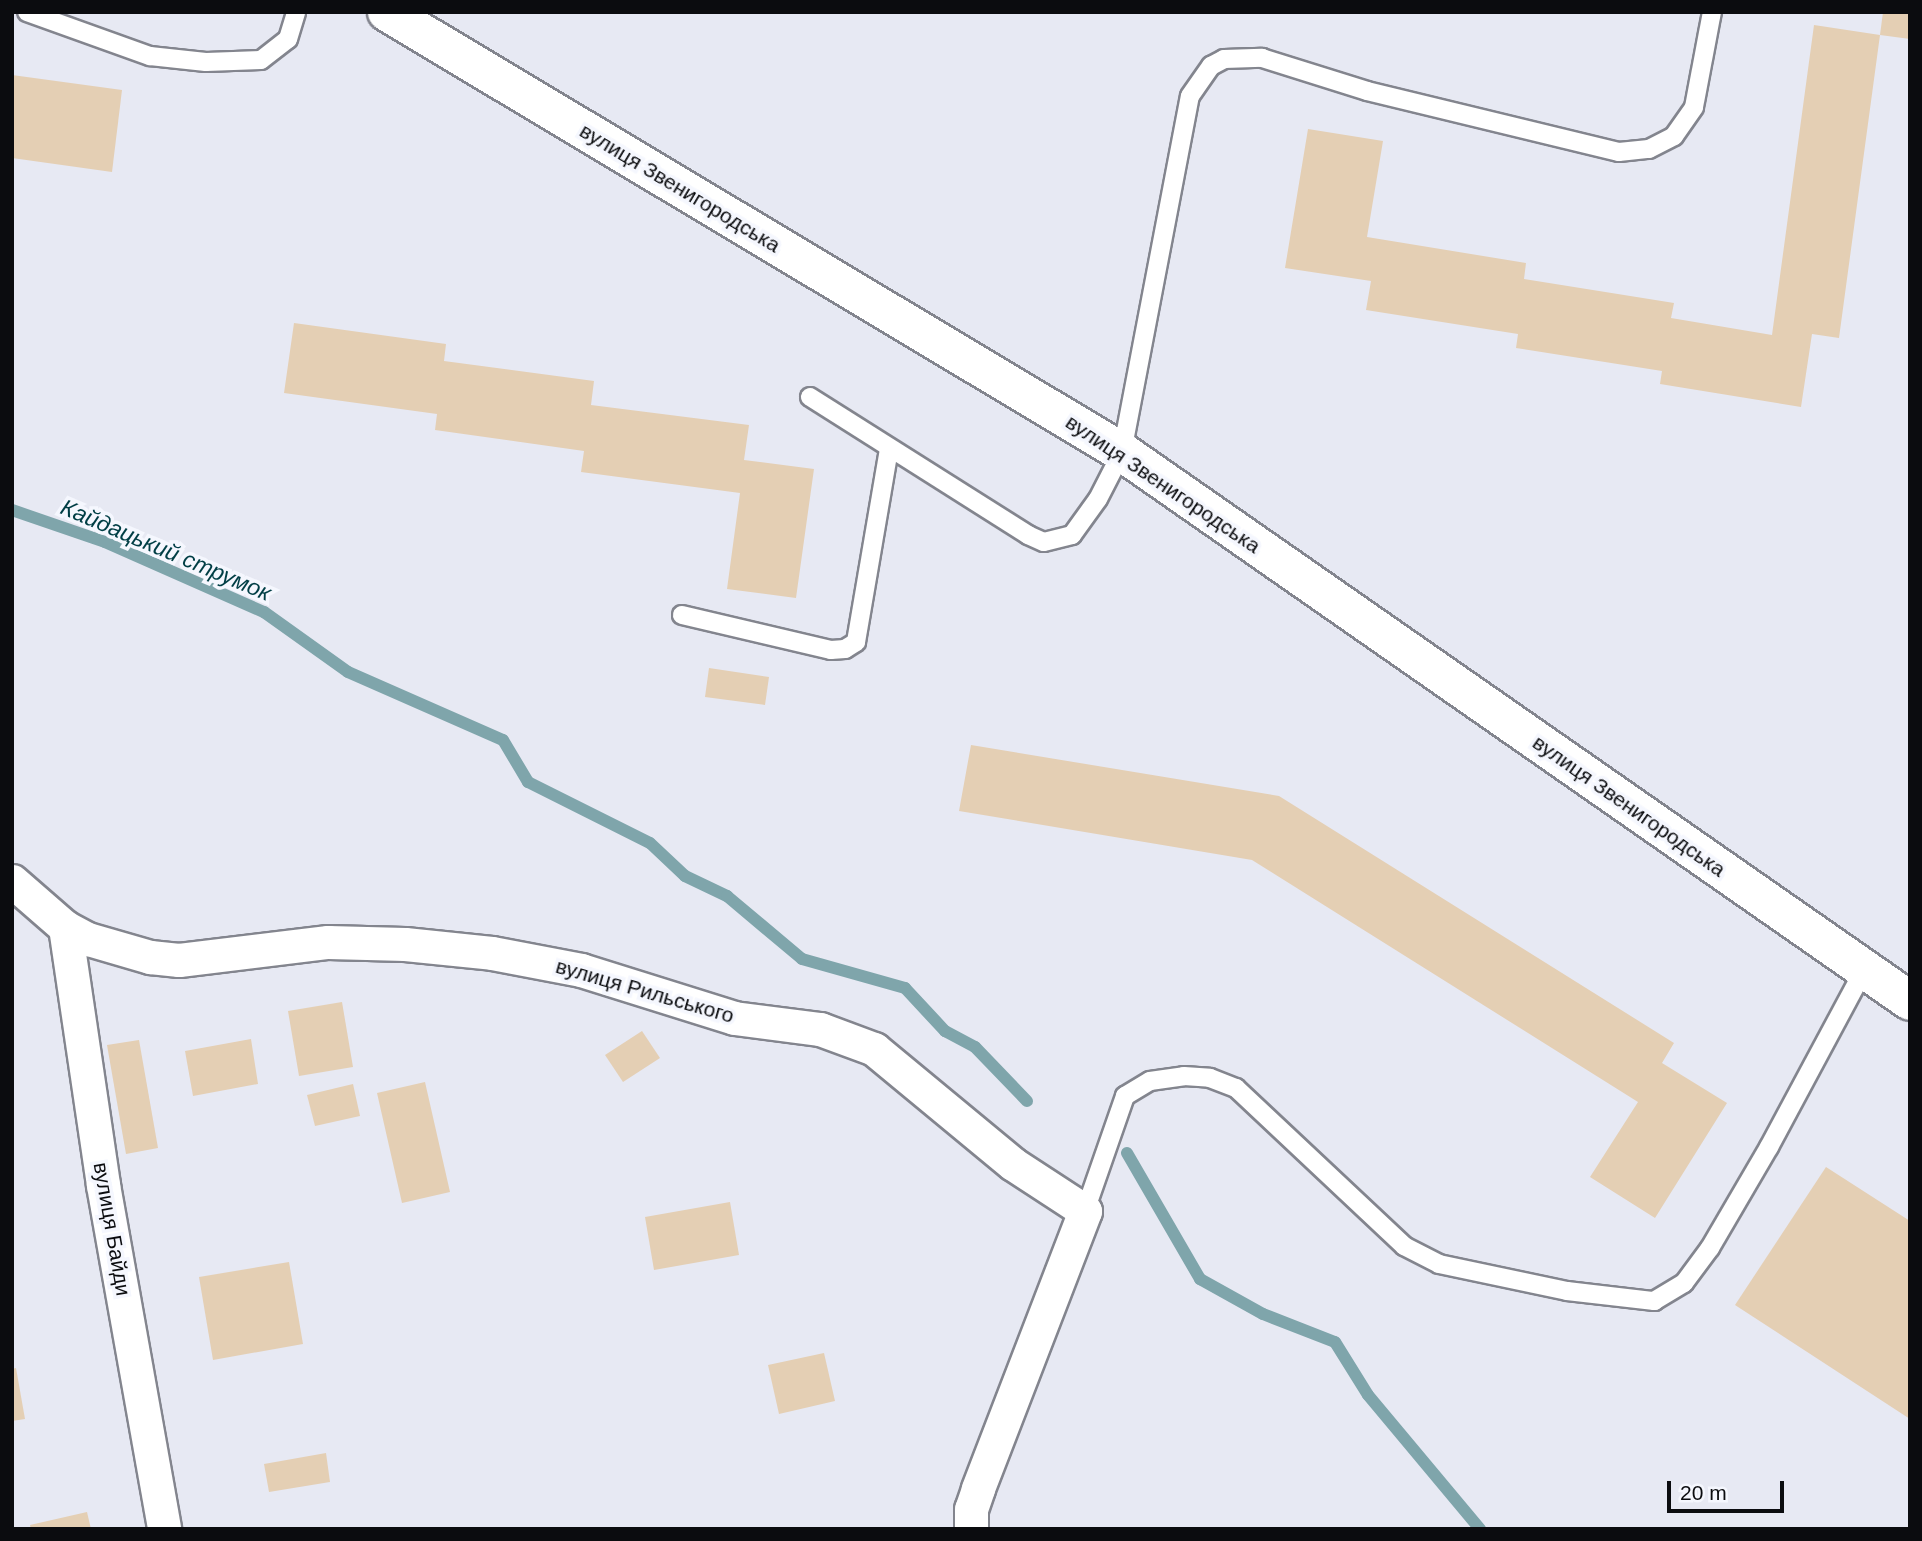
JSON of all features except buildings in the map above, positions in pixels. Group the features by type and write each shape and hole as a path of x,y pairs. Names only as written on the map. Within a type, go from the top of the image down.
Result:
{"street":[{"name":"вулиця Звенигородська","path":"387,12 1122,453 1910,1001"},
{"name":"вулиця Рильського","path":"12,881 65,928 88,939 116,948 179,960 328,942 404,944 492,953 582,970 734,1018 820,1029 874,1049 1013,1164 1085,1211"},
{"name":"вулиця Байди","path":"65,928 103,1185 164,1529"},
{"path":"971,1529 971,1509 978,1489 1085,1211"}],"lane":[{"path":"27,12 149,56 206,62 261,61 288,39 296,12"},
{"path":"810,397 1009,525 1044,542 1072,536 1098,499 1122,453 1190,96 1211,66 1224,58 1262,58 1367,91 1619,152 1648,149 1674,136 1694,107 1712,12"},
{"path":"682,615 831,650 845,649 856,642 889,449"},
{"path":"1085,1211 1125,1096 1150,1081 1184,1076 1210,1078 1236,1088 1404,1246 1439,1264 1567,1291 1654,1301 1684,1283 1710,1248 1769,1147 1864,970"}],"waterway":[{"name":"Кайдацький струмок","path":"12,510 105,542 264,612 348,672 503,740 528,782 650,843 685,876 727,896 802,959 905,988 945,1031 975,1047 1027,1101"},
{"name":"Кайдацький струмок","path":"1127,1153 1200,1279 1263,1314 1335,1342 1368,1395 1480,1529"}]}
